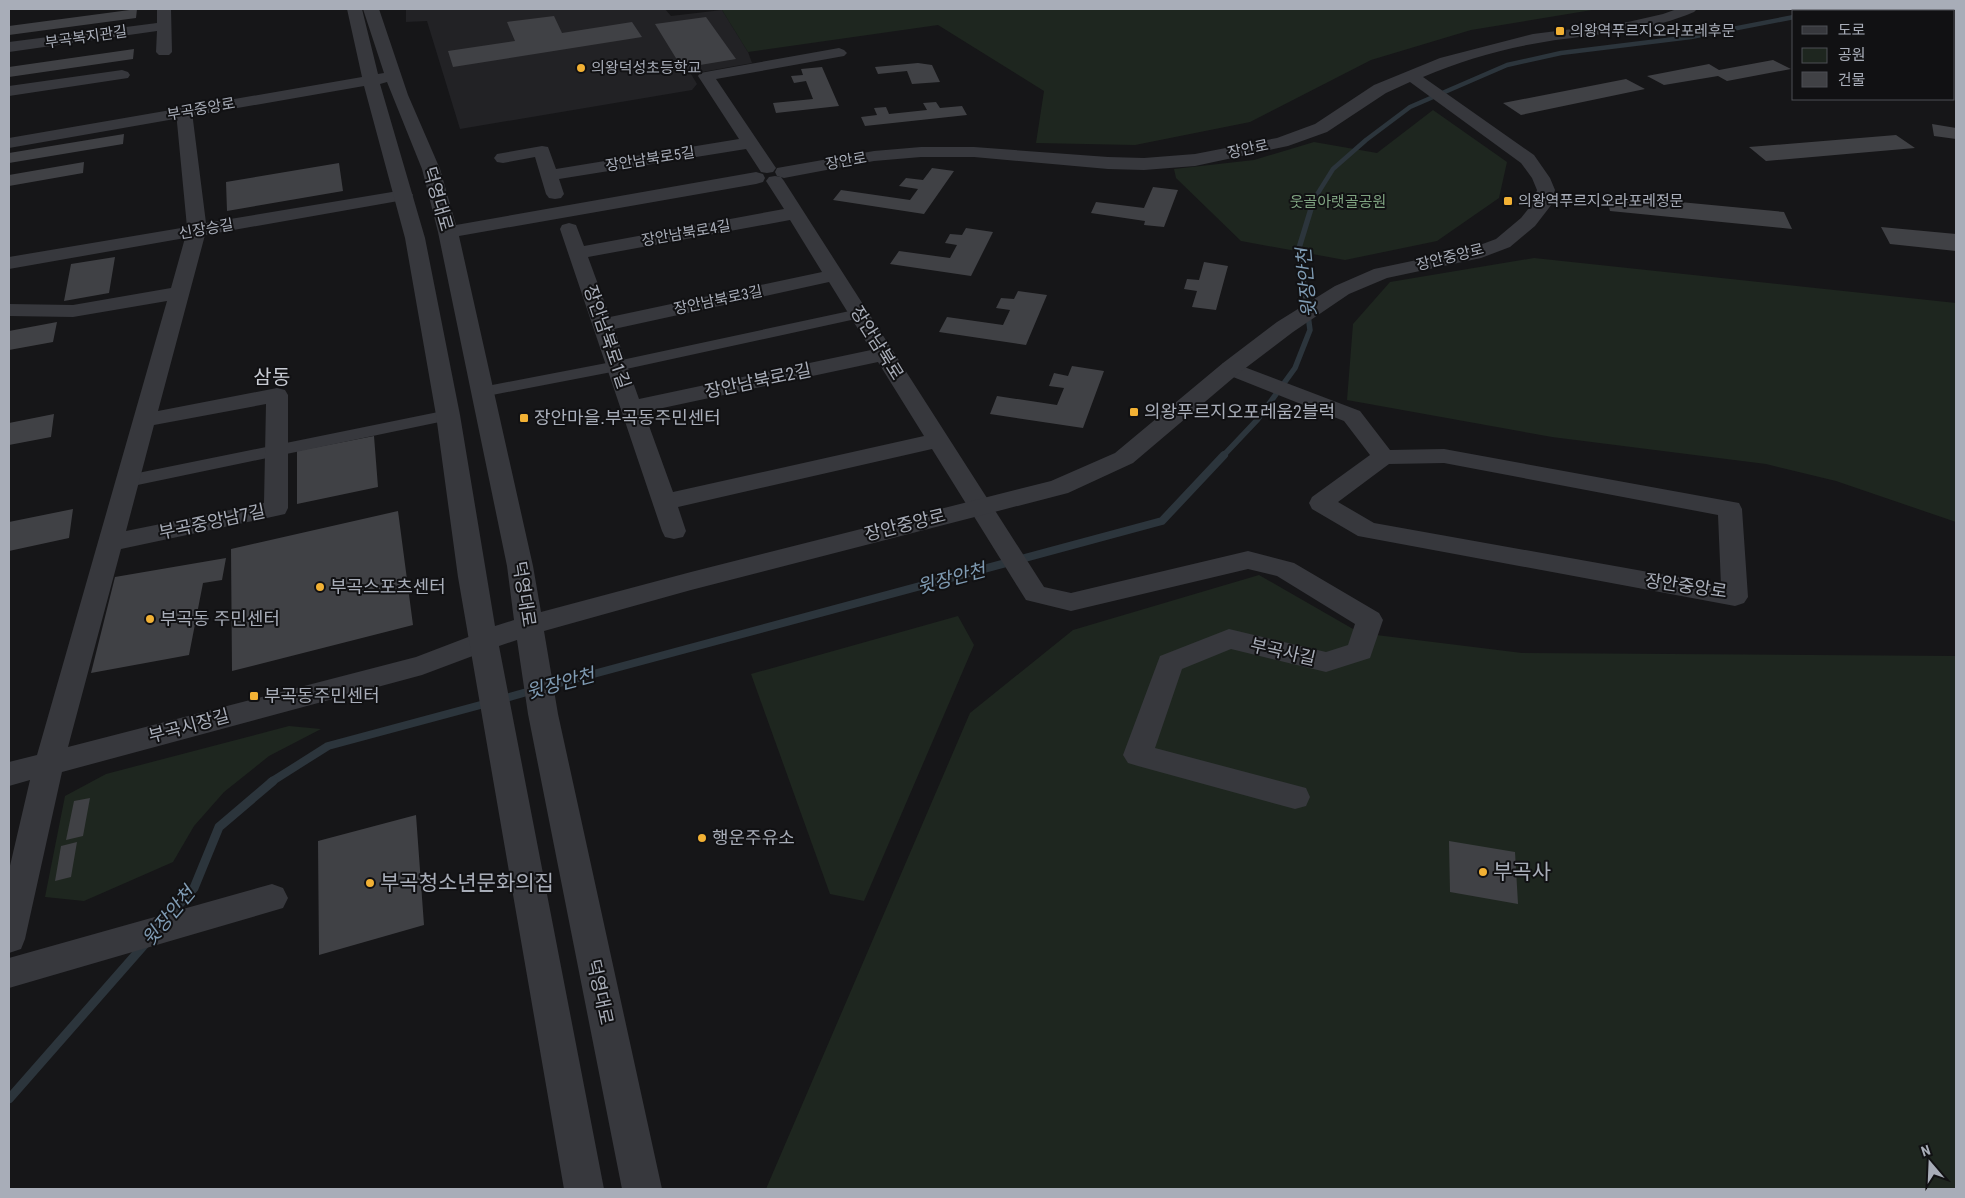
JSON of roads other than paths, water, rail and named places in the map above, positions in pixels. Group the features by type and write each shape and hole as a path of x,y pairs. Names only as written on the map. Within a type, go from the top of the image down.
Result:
{"street":[{"path":"164,9 164,52"},
{"name":"덕영대로","path":"354,9 371,80 415,238 448,415 472,577 584,1189"},
{"name":"덕영대로","path":"372,9 393,76 431,169 448,232 520,566 541,703 642,1189"},
{"name":"장안로","path":"448,232 874,156 921,152 974,152 1108,163 1144,164 1196,160 1282,142 1322,128 1380,89 1419,80 1446,61 1484,50 1564,34 1628,27 1668,18 1689,9"},
{"name":"부곡복지관길","path":"9,47 164,26"},
{"name":"장안남북로","path":"840,53 706,76 795,213 979,506"},
{"path":"9,91 122,75"},
{"name":"부곡중앙로","path":"9,142 393,76"},
{"name":"장안중앙로","path":"486,652 691,581 1059,487 1124,458 1231,368 1285,327 1342,290 1381,273 1474,254 1504,242 1528,222 1542,204 1546,190 1541,178 1528,159 1419,80"},
{"path":"9,939 49,763 197,231 184,112"},
{"name":"장안남북로5길","path":"550,175 749,143"},
{"path":"503,158 542,151 555,194"},
{"name":"신장승길","path":"9,263 404,194"},
{"name":"장안남북로4길","path":"578,253 795,213"},
{"name":"장안남북로1길","path":"569,229 674,532"},
{"name":"장안남북로3길","path":"602,325 834,275"},
{"path":"9,310 73,311 180,293"},
{"path":"482,392 617,366 859,314"},
{"name":"장안남북로2길","path":"631,408 884,354"},
{"path":"1231,368 1352,416 1384,457"},
{"name":"부곡중앙남7길","path":"110,543 276,508 276,395 144,420"},
{"path":"128,481 448,415"},
{"path":"664,502 938,440"},
{"name":"장안중앙로","path":"1444,456 1730,509 1734,597 1367,530 1321,503 1384,457 1444,456"},
{"name":"부곡사길","path":"979,506 1035,594 1071,602 1248,560 1285,569 1370,620 1360,650 1326,662 1229,639 1170,663 1138,755 1295,797"},
{"name":"부곡시장길","path":"9,774 422,665 486,652"},
{"path":"9,972 272,898"}],"waterway":[{"name":"윗장안천","path":"1828,10 1834,9"},
{"name":"윗장안천","path":"1314,200 1333,169 1366,140 1410,107 1507,65 1561,53 1691,37 1792,17"},
{"name":"윗장안천","path":"1223,456 1258,419 1295,368 1310,330 1299,248 1314,200"},
{"name":"윗장안천","path":"545,687 1162,521 1224,455"},
{"name":"윗장안천","path":"499,700 534,690"},
{"name":"윗장안천","path":"271,782 328,746 488,703"},
{"name":"윗장안천","path":"167,918 194,888 219,827 273,781"},
{"name":"윗장안천","path":"9,1099 145,944"}],"place":[{"name":"의왕역푸르지오라포레후문","path":"1560,31"},
{"name":"의왕덕성초등학교","path":"581,68"},
{"name":"의왕역푸르지오라포레정문","path":"1508,201"},
{"name":"의왕푸르지오포레움2블럭","path":"1134,412"},
{"name":"장안마을.부곡동주민센터","path":"524,418"},
{"name":"부곡스포츠센터","path":"320,587"},
{"name":"부곡동 주민센터","path":"150,619"},
{"name":"부곡동주민센터","path":"254,696"},
{"name":"행운주유소","path":"702,838"},
{"name":"부곡사","path":"1483,872"},
{"name":"부곡청소년문화의집","path":"370,883"}],"district":[{"name":"삼동","path":"272,377"}],"park label":[{"name":"웃골아랫골공원","path":"1338,202"}]}
